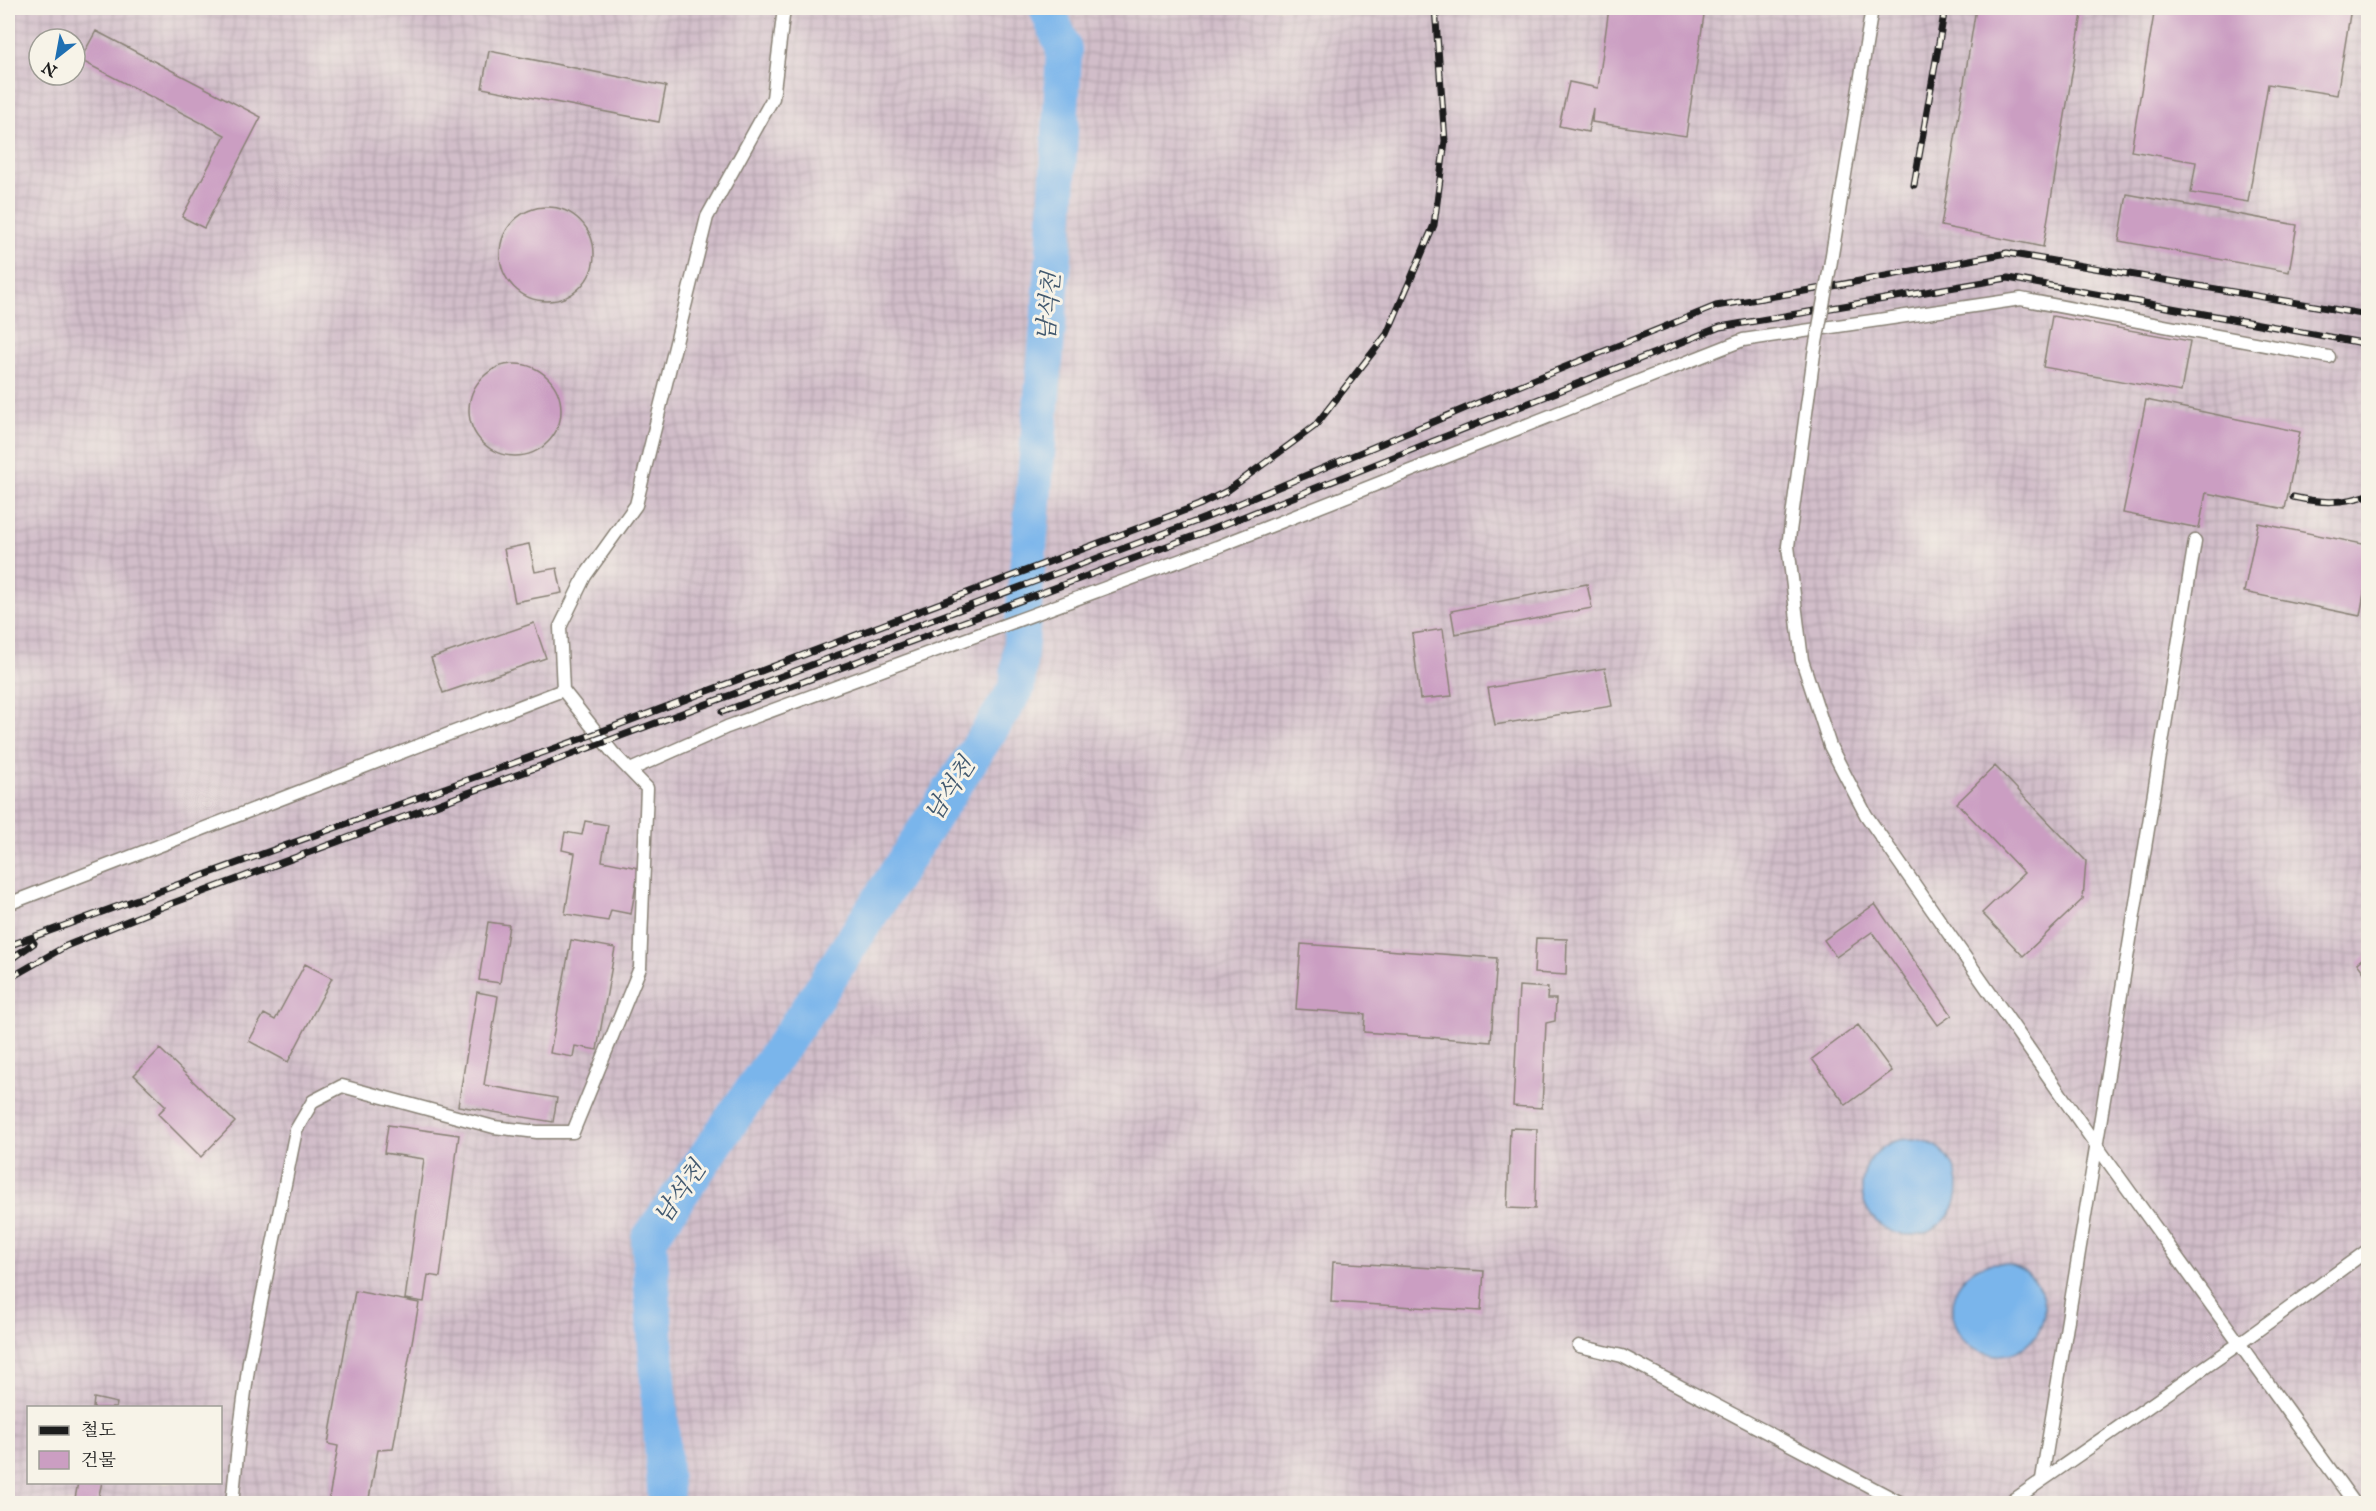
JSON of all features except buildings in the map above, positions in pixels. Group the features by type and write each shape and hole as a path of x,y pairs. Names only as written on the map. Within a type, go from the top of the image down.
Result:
{"lane":[{"path":"232,1503 249,1362 296,1130 313,1101 342,1086 494,1127 537,1132 573,1132 640,968 648,788 613,753 563,690 560,627 585,576 636,505 707,217 773,98 784,8"},
{"path":"1872,8 1814,354 1788,546 1802,660 1830,746 1866,815 2096,1145 2355,1503"},
{"path":"630,770 727,727 1217,546 1743,340 2020,299 2329,357"},
{"path":"2042,1479 2195,541"},
{"path":"8,904 563,690"},
{"path":"2008,1503 2240,1343 2368,1250"},
{"path":"1579,1346 1622,1356 1903,1503"}],"shaded area":[{"path":"8,8 2368,8 2368,1503 8,1503"}],"water":[{"path":"1910,1139 1928,1143 1944,1153 1954,1169 1958,1187 1954,1205 1944,1221 1928,1231 1910,1235 1892,1231 1876,1221 1866,1205 1862,1187 1866,1169 1876,1153 1892,1143"},
{"path":"1998,1263 2015,1267 2030,1277 2040,1292 2044,1309 2040,1326 2030,1341 2015,1351 1998,1355 1981,1351 1966,1341 1956,1326 1952,1309 1956,1292 1966,1277 1981,1267"}],"waterway":[{"name":"남석천","path":"666,1504 649,1239 813,1002 1017,688 1054,256 1064,50 1047,8"}],"railway":[{"path":"8,946 597,733 1199,505 1227,491 1315,426 1387,334 1434,225 1445,141 1435,8"},
{"path":"1914,185 1945,8"},
{"path":"8,979 66,946 157,909 1205,518 1511,389 1716,306 2007,253 2368,315"},
{"path":"722,712 1210,530 1720,327 2008,278 2368,344"},
{"path":"2293,497 2331,502 2368,495"},
{"path":"8,961 34,943"}]}
